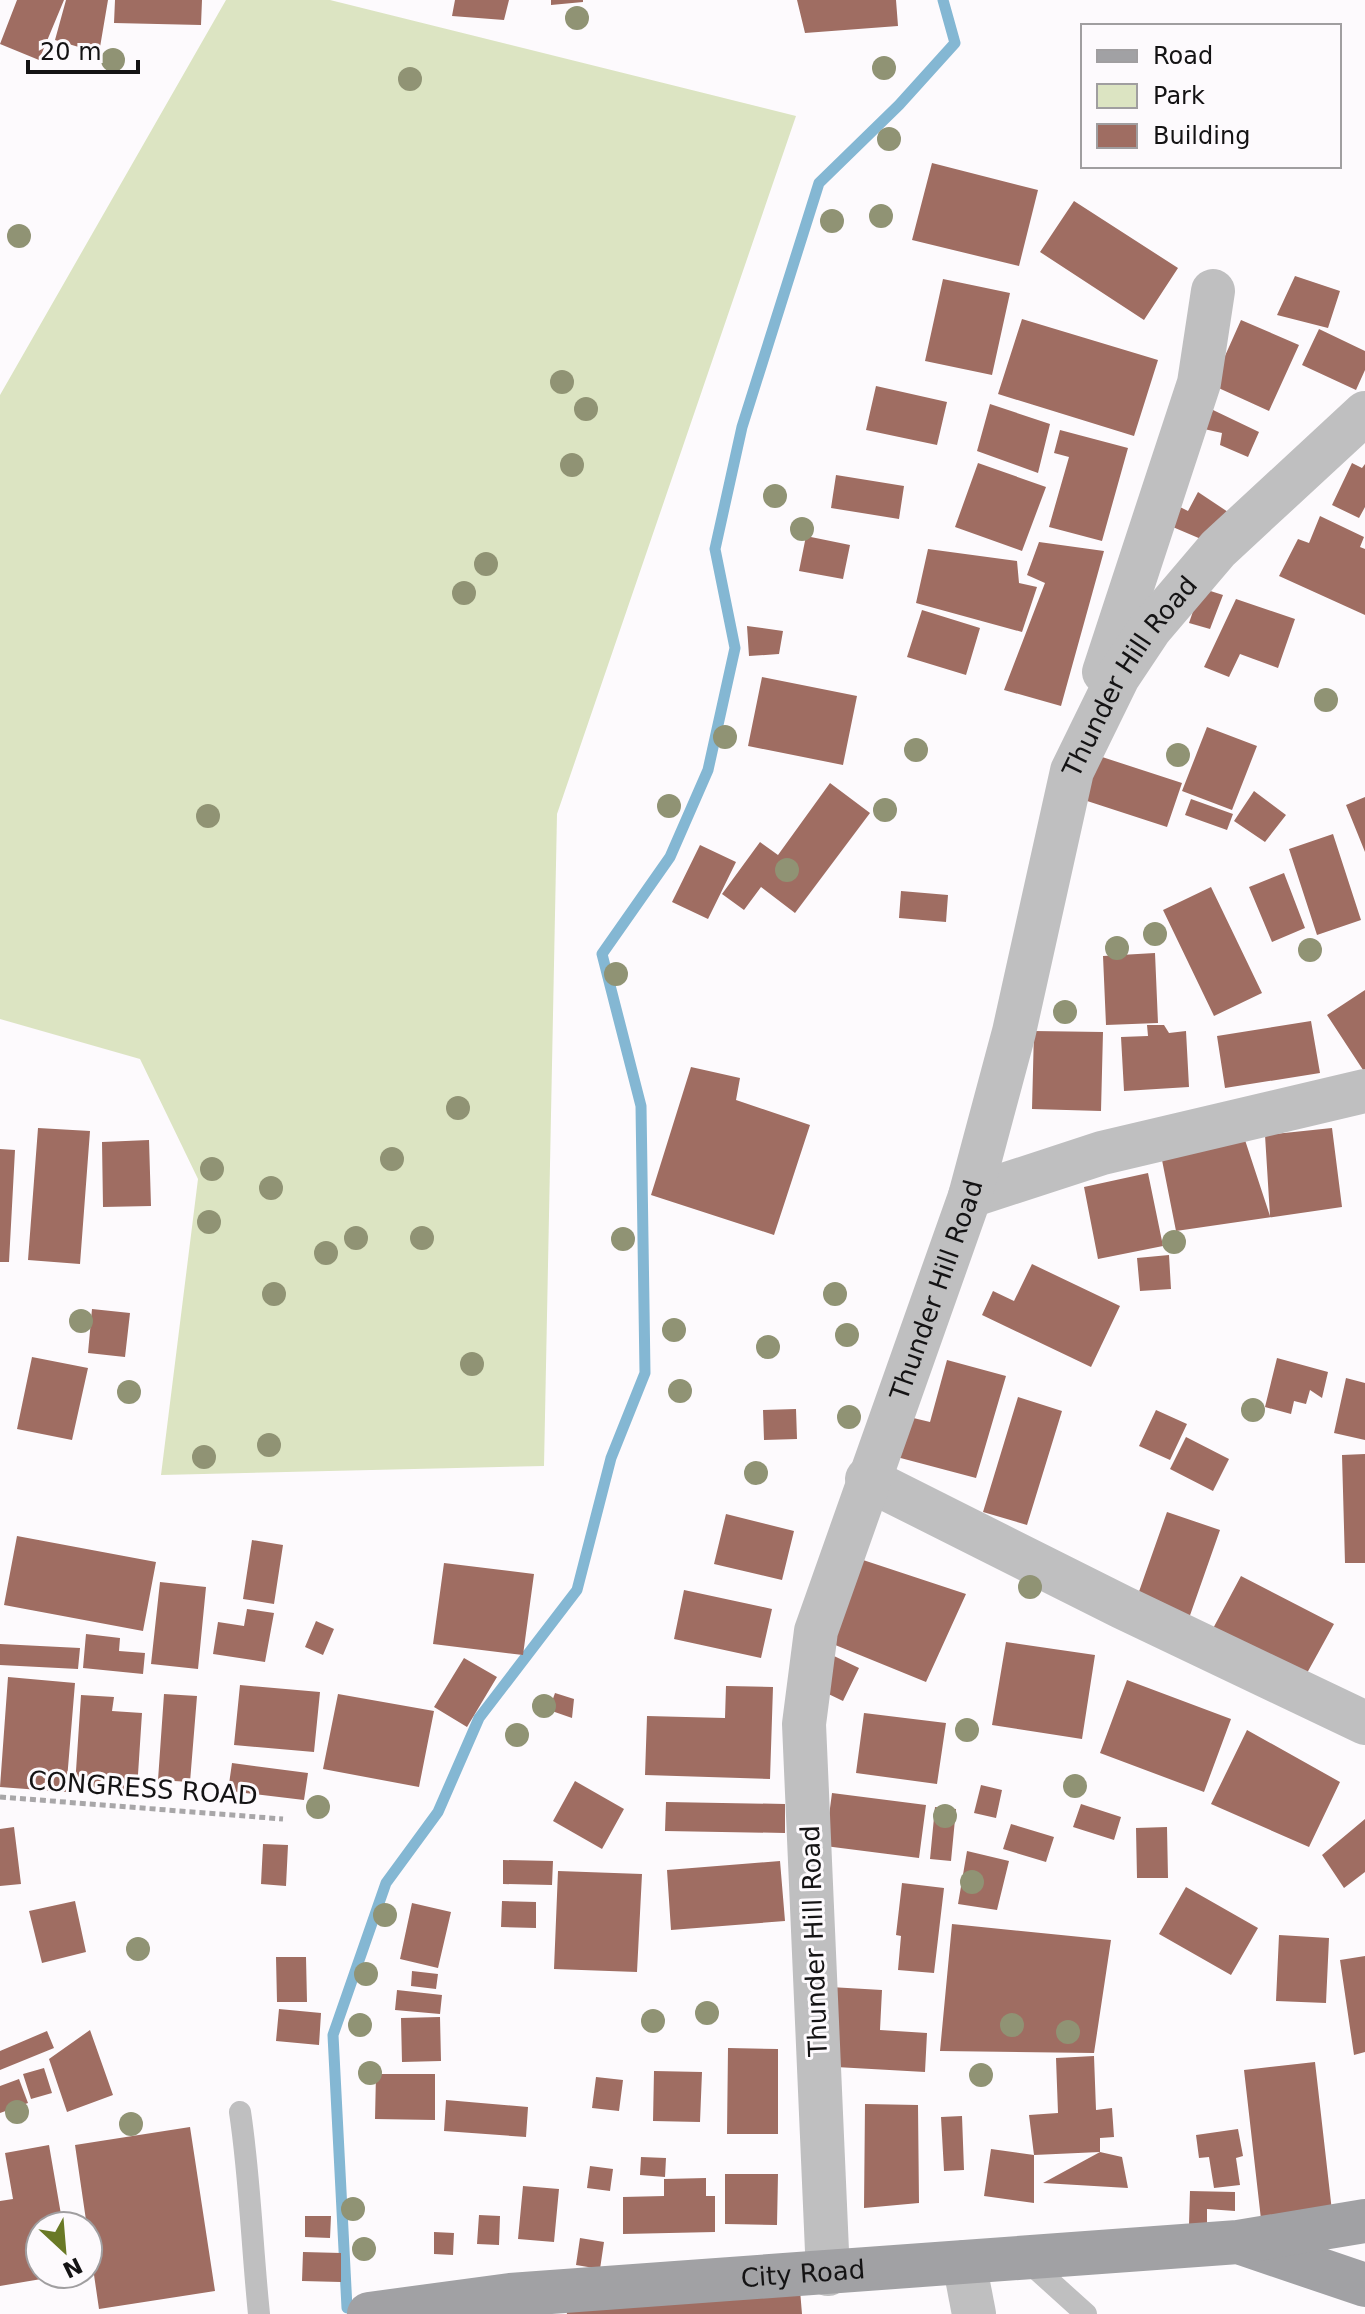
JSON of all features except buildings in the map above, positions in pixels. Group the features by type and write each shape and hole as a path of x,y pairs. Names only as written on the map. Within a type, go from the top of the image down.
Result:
{"main road":[{"name":"City Road","path":"369,2314 510,2295 1238,2242 1365,2221"},
{"path":"1238,2242 1365,2285"}],"street":[{"path":"1072,771 1199,383 1213,291"},
{"name":"Thunder Hill Road","path":"828,2274 804,1724 816,1631 867,1479 970,1196 1014,1032 1072,771 1118,677 1150,629 1218,549 1357,430"},
{"path":"970,1196 1102,1153 1365,1091"},
{"path":"867,1479 1122,1607 1365,1723"},
{"path":"964,2262 974,2314"}],"lane":[{"path":"240,2112 248,2162 248,2209 259,2314"},
{"path":"1024,2258 1086,2314"}],"path":[{"name":"CONGRESS ROAD","path":"0,1797 283,1819"}],"green space":[{"path":"226,0 330,0 796,116 557,814 544,1466 161,1475 198,1179 140,1059 0,1019 0,395"}],"waterway":[{"path":"347,2308 333,2035 386,1883 438,1812 479,1718 577,1590 611,1458 645,1373 641,1106 602,954 670,857 708,770 735,648 715,549 742,427 819,183 899,105 955,43 943,0"}]}
